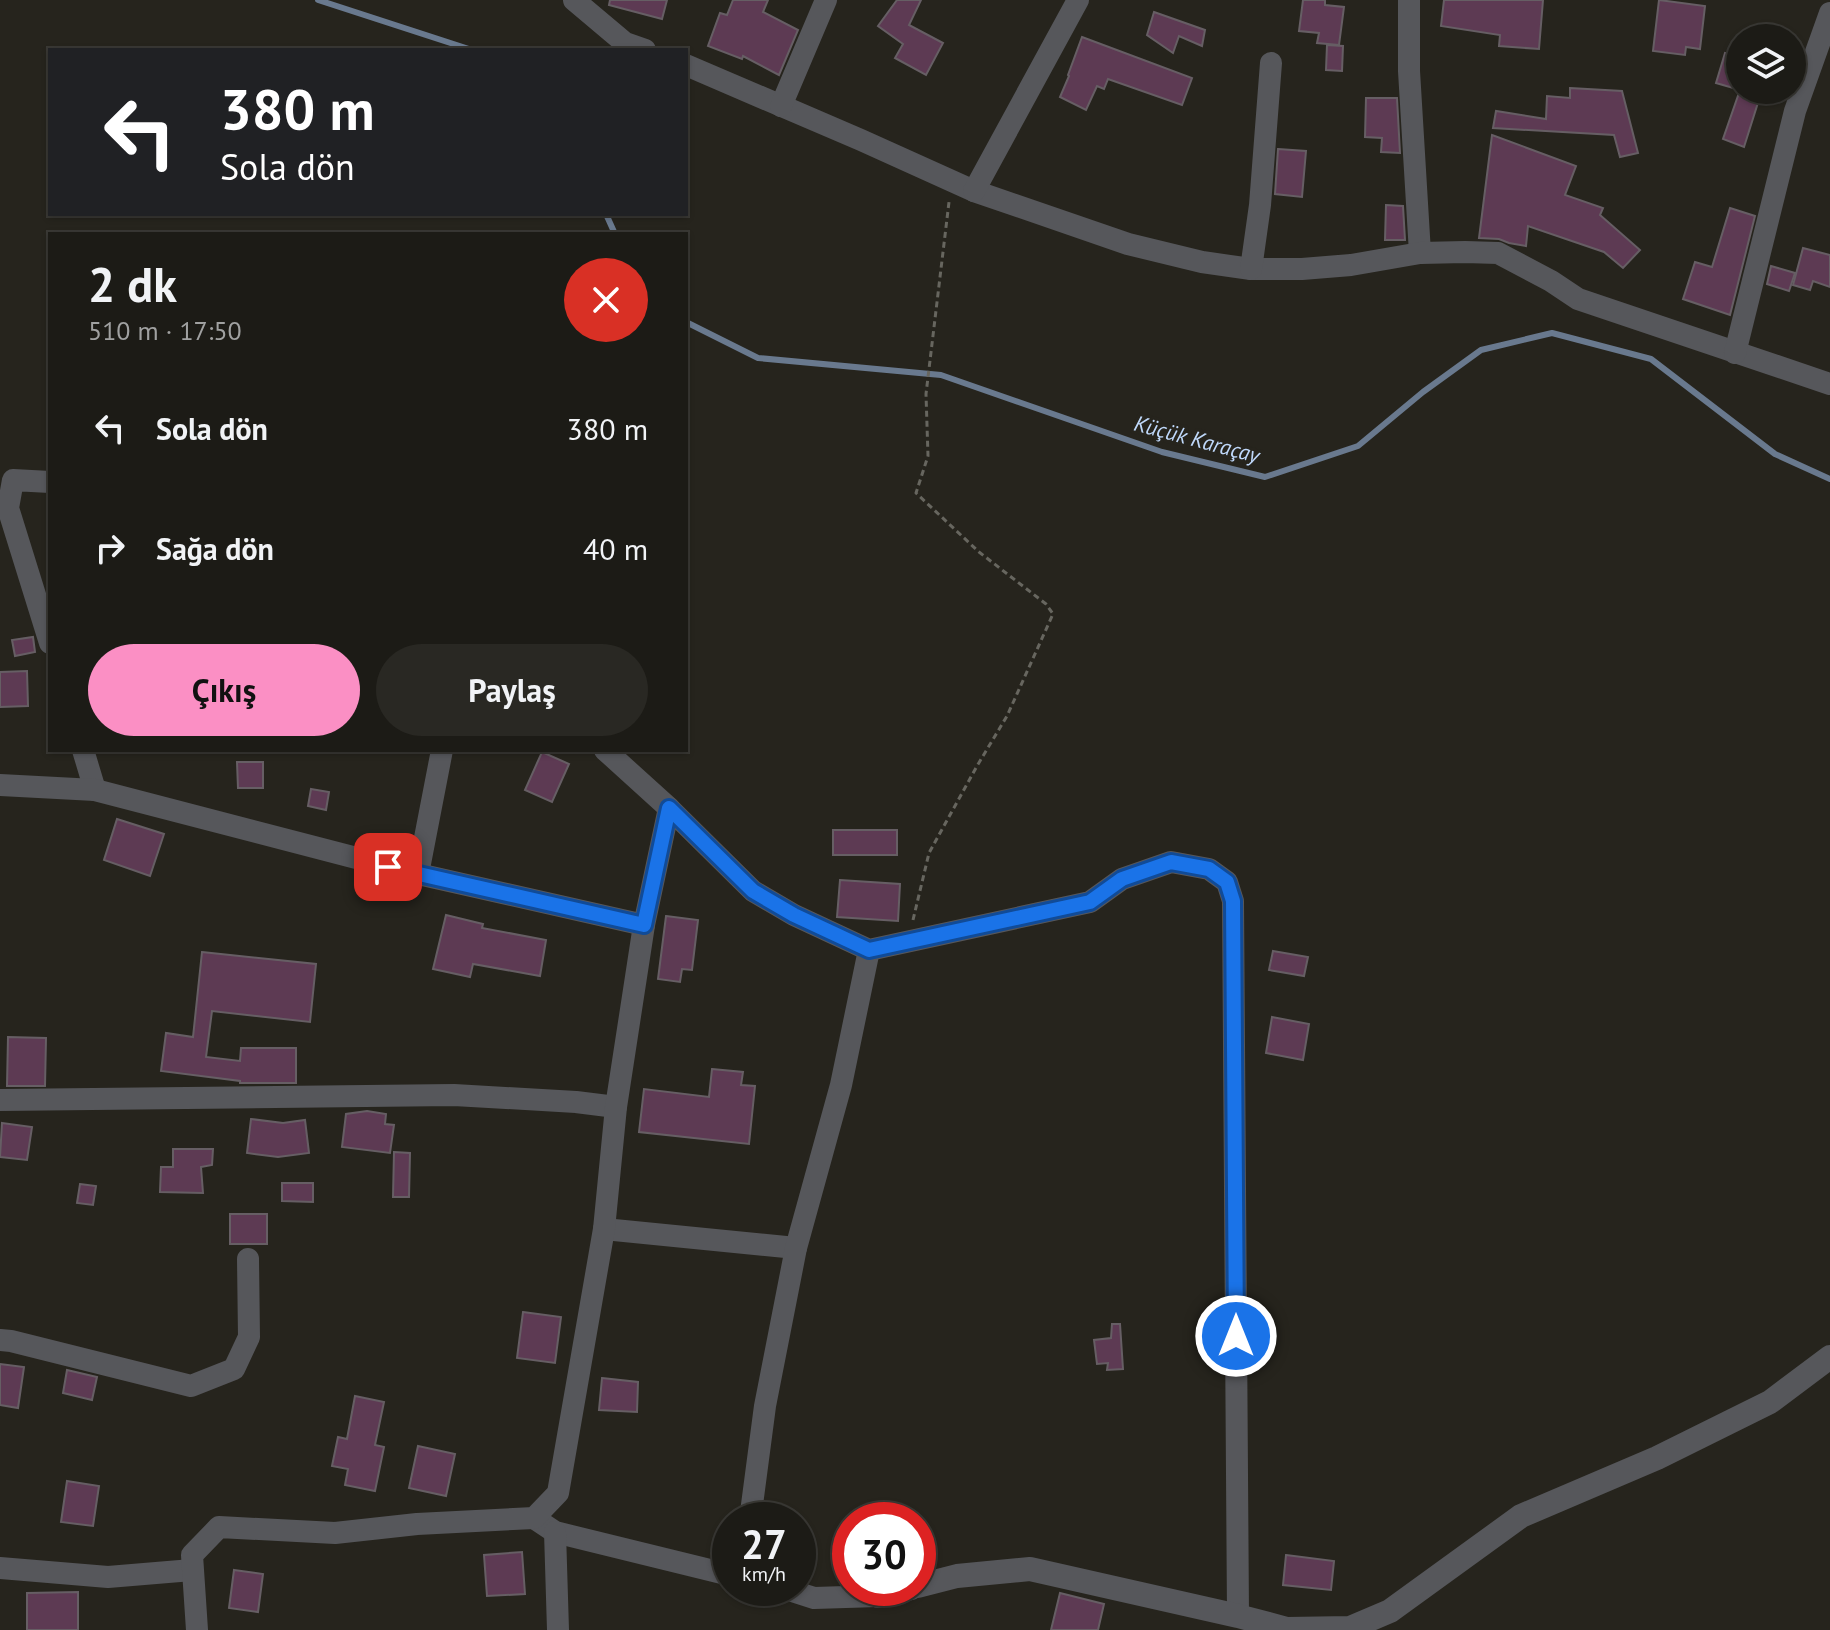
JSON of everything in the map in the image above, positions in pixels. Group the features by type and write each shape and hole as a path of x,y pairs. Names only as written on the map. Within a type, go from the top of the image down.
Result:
{"street":[{"path":"781,106 826,0"},
{"path":"974,191 1078,0"},
{"path":"1409,0 1409,71 1420,253"},
{"path":"581,2 625,43 639,48"},
{"path":"1735,353 1795,111 1830,13"},
{"path":"1251,269 1260,205 1271,63"},
{"path":"688,66 974,191 1128,244 1202,262 1251,269 1351,265 1420,253 1498,253 1578,299 1830,384"},
{"path":"48,482 6,475 8,508 48,637"},
{"path":"84,752 95,790"},
{"path":"418,874 442,752"},
{"path":"607,752 753,891 794,915 869,950 1090,902 1122,879 1171,862 1209,869 1227,882 1233,901 1238,1616"},
{"path":"0,785 95,790 418,874 644,925"},
{"path":"534,1518 558,1493 604,1229 616,1107 644,925 669,808"},
{"path":"752,1502 765,1406 796,1248 841,1085 869,950"},
{"path":"0,1100 454,1095 616,1107"},
{"path":"604,1229 796,1248"},
{"path":"0,1340 191,1386 234,1369 249,1337 248,1259"},
{"path":"936,1581 957,1576 1030,1569 1287,1629 1350,1628 1390,1611 1521,1516 1657,1458 1770,1402 1830,1357"},
{"path":"197,1630 192,1555 219,1527 335,1533 417,1524 534,1518 555,1532 712,1571"},
{"path":"555,1532 558,1630"},
{"path":"0,1568 108,1577 192,1570"}],"path":[{"path":"917,940 913,919 929,853 1007,716 1053,614 1046,604 979,552 916,493 928,456 926,387 952,180"}],"building":[{"path":"610,0 667,0 662,19 609,5"},
{"path":"733,0 768,0 763,12 798,30 779,75 743,56 742,59 708,46 720,13 727,15"},
{"path":"897,0 921,0 909,25 943,43 926,75 895,58 903,44 878,26"},
{"path":"1303,0 1325,0 1325,5 1344,7 1339,45 1317,43 1319,33 1299,31"},
{"path":"1444,0 1543,0 1539,49 1499,46 1500,35 1441,26"},
{"path":"1659,0 1705,6 1700,49 1686,47 1685,55 1653,51"},
{"path":"1154,12 1205,30 1202,46 1179,36 1173,53 1147,35"},
{"path":"1082,37 1192,78 1182,105 1108,79 1104,89 1097,86 1086,110 1060,97"},
{"path":"1327,45 1343,46 1342,71 1326,70"},
{"path":"1725,53 1726,86 1716,83"},
{"path":"1570,88 1622,91 1638,153 1620,157 1614,135 1493,128 1496,111 1546,119 1547,96 1570,98"},
{"path":"1366,98 1397,98 1400,153 1381,152 1382,138 1365,137"},
{"path":"1735,104 1758,104 1744,147 1723,139"},
{"path":"1492,135 1576,166 1565,195 1603,208 1600,215 1640,250 1623,268 1604,252 1528,226 1526,246 1479,238"},
{"path":"1278,149 1306,151 1302,197 1275,194"},
{"path":"1386,205 1403,206 1405,240 1385,240"},
{"path":"1730,208 1755,216 1730,315 1683,299 1695,262 1712,267"},
{"path":"1803,248 1830,255 1830,287 1813,281 1810,290 1793,285"},
{"path":"1771,266 1795,273 1789,291 1767,284"},
{"path":"33,637 35,652 15,656 12,640"},
{"path":"27,671 28,706 0,707 0,672"},
{"path":"542,752 569,764 552,802 525,790"},
{"path":"237,762 263,762 263,788 238,788"},
{"path":"311,789 329,792 326,810 308,806"},
{"path":"117,819 164,834 150,876 104,860"},
{"path":"833,830 897,830 897,855 833,855"},
{"path":"840,880 900,884 898,921 837,917"},
{"path":"446,915 483,924 482,928 546,940 540,976 473,964 470,977 433,969"},
{"path":"666,916 698,920 692,970 682,969 680,982 658,979"},
{"path":"1273,951 1308,957 1304,976 1269,970"},
{"path":"202,952 316,964 310,1022 212,1011 206,1057 240,1061 241,1048 296,1048 296,1083 240,1083 161,1071 166,1033 193,1037"},
{"path":"1272,1017 1309,1024 1303,1060 1266,1053"},
{"path":"8,1037 46,1038 45,1086 7,1086"},
{"path":"712,1069 743,1072 741,1085 755,1086 749,1144 639,1132 644,1089 709,1097"},
{"path":"367,1111 386,1114 385,1124 394,1125 390,1153 342,1147 346,1114"},
{"path":"251,1119 283,1123 305,1120 309,1153 278,1157 247,1153"},
{"path":"2,1123 32,1127 27,1160 0,1157"},
{"path":"173,1149 213,1149 212,1165 201,1167 203,1193 160,1192 161,1167 173,1167"},
{"path":"394,1152 410,1153 409,1197 393,1197"},
{"path":"282,1183 313,1183 313,1202 282,1201"},
{"path":"80,1184 96,1186 93,1205 77,1203"},
{"path":"230,1214 267,1214 267,1244 230,1244"},
{"path":"523,1312 561,1317 555,1363 517,1358"},
{"path":"1112,1324 1120,1324 1123,1369 1107,1370 1108,1363 1097,1364 1094,1340 1111,1338"},
{"path":"0,1364 24,1367 18,1408 0,1405"},
{"path":"67,1370 97,1377 92,1400 63,1393"},
{"path":"602,1378 638,1382 637,1412 599,1410"},
{"path":"355,1396 384,1402 375,1445 384,1447 375,1491 345,1485 348,1469 332,1466 338,1437 347,1439"},
{"path":"418,1446 455,1454 446,1496 409,1488"},
{"path":"67,1481 99,1486 93,1526 61,1522"},
{"path":"522,1552 525,1594 487,1596 484,1555"},
{"path":"1286,1555 1334,1561 1331,1590 1283,1585"},
{"path":"234,1570 263,1574 258,1612 229,1608"},
{"path":"78,1592 78,1630 27,1630 27,1593"},
{"path":"1060,1593 1104,1604 1098,1630 1051,1630"}],"waterway":[{"name":"Küçük Karaçay","path":"318,0 466,48"},
{"name":"Küçük Karaçay","path":"607,216 614,232"},
{"name":"Küçük Karaçay","path":"688,323 758,358 941,375 1162,452 1265,477 1358,446 1423,392 1481,350 1552,333 1651,359 1775,454 1830,479"}],"route":[{"path":"388,867 644,925 669,808 753,891 794,915 869,950 1090,902 1122,879 1171,862 1209,869 1227,882 1233,901 1236,1336"}]}
